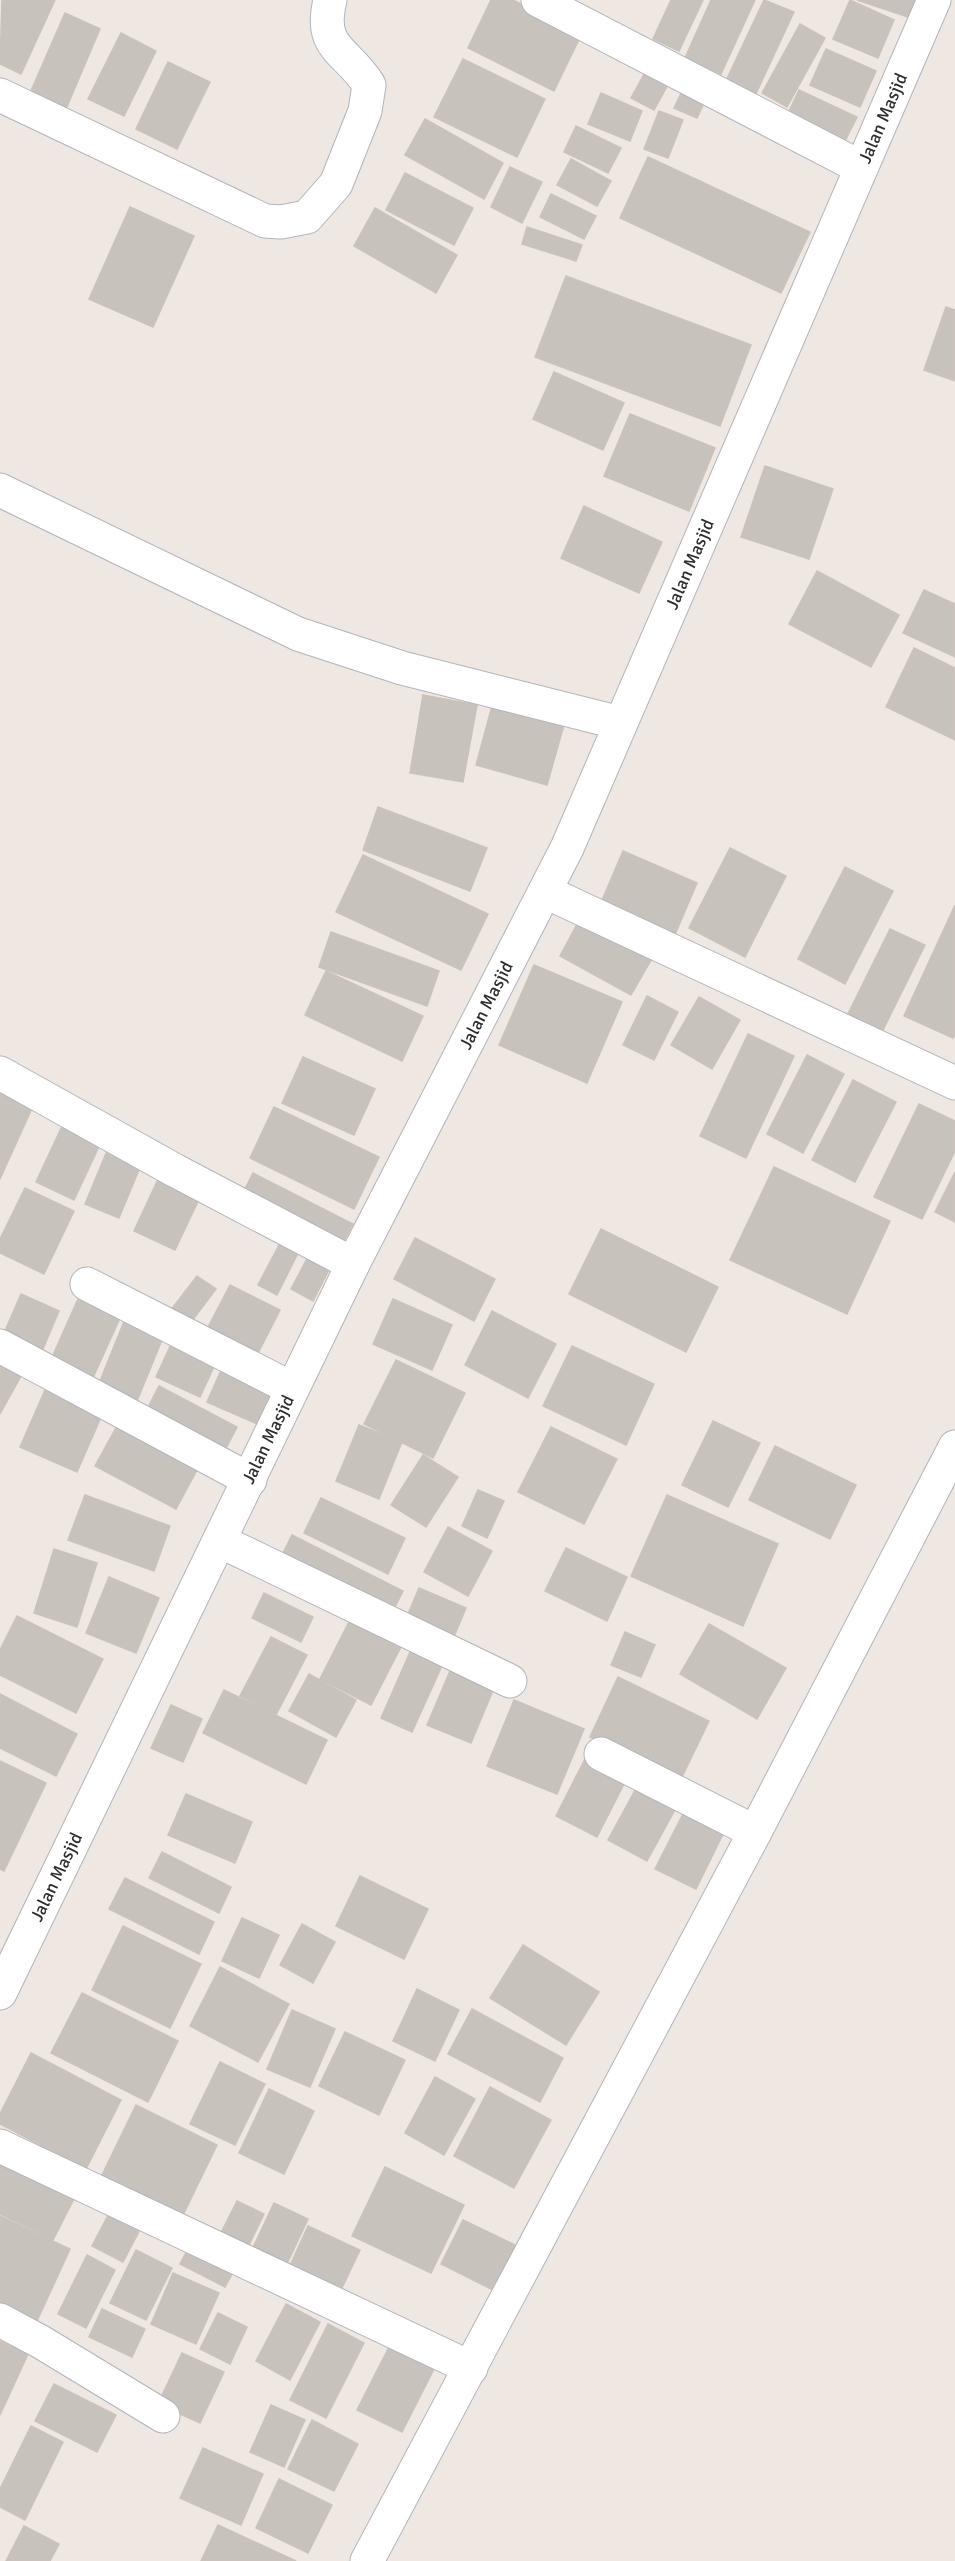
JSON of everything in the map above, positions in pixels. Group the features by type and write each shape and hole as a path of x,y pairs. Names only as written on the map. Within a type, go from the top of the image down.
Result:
{"street":[{"path":"0,95 265,221 281,222 307,217 336,184 365,111 369,85 357,66 336,50 326,28 330,0"},
{"path":"538,0 860,167"},
{"name":"Jalan Masjid","path":"0,1993 250,1480 291,1388 567,848 934,0"},
{"path":"0,490 298,634 402,668 620,723"},
{"path":"546,892 955,1083"},
{"path":"0,1073 176,1171 353,1264"},
{"path":"87,1284 291,1388"},
{"path":"0,1346 250,1480"},
{"path":"367,2561 755,1832 955,1447"},
{"path":"220,1541 510,1681"},
{"path":"601,1754 755,1832"},
{"path":"0,2145 471,2368"},
{"path":"0,2320 41,2342 163,2416"}],"building":[{"path":"2,0 55,0 21,74 0,64"},
{"path":"491,0 513,0 582,33 554,91 468,48"},
{"path":"671,0 703,0 679,51 653,39"},
{"path":"711,0 755,0 721,74 685,58"},
{"path":"764,0 794,12 753,100 723,87"},
{"path":"850,0 894,20 878,58 833,39"},
{"path":"857,0 920,0 914,19"},
{"path":"65,13 100,29 66,109 30,93"},
{"path":"800,24 825,38 787,107 762,93"},
{"path":"121,33 156,51 124,116 88,99"},
{"path":"826,49 876,71 860,107 810,85"},
{"path":"463,59 545,99 517,157 434,117"},
{"path":"168,62 210,82 177,149 136,129"},
{"path":"647,69 670,81 654,110 631,98"},
{"path":"684,87 707,97 697,118 674,108"},
{"path":"799,90 857,117 843,145 786,118"},
{"path":"601,93 642,111 630,141 588,124"},
{"path":"659,111 683,120 668,158 644,149"},
{"path":"425,119 503,163 484,199 405,155"},
{"path":"576,126 621,148 608,173 564,152"},
{"path":"648,157 810,232 781,293 620,218"},
{"path":"571,159 611,181 597,206 557,185"},
{"path":"510,167 542,182 522,223 491,207"},
{"path":"405,173 473,208 454,245 386,210"},
{"path":"551,194 596,216 584,239 540,217"},
{"path":"130,207 194,236 153,327 89,299"},
{"path":"375,208 457,255 436,293 354,246"},
{"path":"527,227 582,245 576,261 522,244"},
{"path":"566,276 751,345 720,426 535,357"},
{"path":"946,307 955,310 955,381 924,370"},
{"path":"554,372 624,403 603,450 533,419"},
{"path":"630,414 715,448 689,511 604,476"},
{"path":"765,466 833,489 809,559 741,537"},
{"path":"584,506 662,542 639,593 561,558"},
{"path":"817,571 899,615 871,667 789,624"},
{"path":"924,590 955,604 955,657 903,633"},
{"path":"914,648 955,668 955,740 886,707"},
{"path":"423,695 477,705 463,782 410,773"},
{"path":"492,706 564,725 547,785 476,765"},
{"path":"378,807 487,848 470,891 363,850"},
{"path":"730,848 786,876 745,957 689,928"},
{"path":"623,851 697,883 674,937 600,905"},
{"path":"363,855 488,914 461,970 336,912"},
{"path":"845,867 893,891 845,984 798,959"},
{"path":"955,905 955,1034 953,1038 904,1016"},
{"path":"582,915 654,955 631,995 560,956"},
{"path":"890,929 925,945 882,1032 847,1016"},
{"path":"331,932 439,971 427,1006 319,967"},
{"path":"534,965 622,1002 587,1083 499,1045"},
{"path":"326,971 423,1016 402,1061 305,1015"},
{"path":"647,996 678,1012 654,1060 623,1045"},
{"path":"699,997 740,1020 712,1069 671,1045"},
{"path":"748,1034 794,1056 746,1158 700,1136"},
{"path":"807,1055 844,1074 803,1153 767,1134"},
{"path":"303,1057 375,1089 354,1135 282,1103"},
{"path":"853,1080 896,1102 855,1182 812,1160"},
{"path":"0,1091 33,1106 0,1179"},
{"path":"919,1104 955,1121 955,1151 922,1219 874,1197"},
{"path":"274,1107 379,1157 354,1209 250,1158"},
{"path":"64,1122 102,1140 74,1200 36,1182"},
{"path":"107,1151 141,1165 119,1218 85,1204"},
{"path":"774,1167 890,1221 847,1314 730,1260"},
{"path":"955,1172 955,1222 935,1212"},
{"path":"253,1173 353,1224 340,1248 241,1197"},
{"path":"160,1175 201,1195 175,1250 134,1231"},
{"path":"25,1188 74,1211 44,1274 0,1253 0,1239"},
{"path":"601,1229 718,1287 686,1352 569,1294"},
{"path":"415,1238 495,1279 474,1321 394,1279"},
{"path":"279,1245 297,1255 277,1295 258,1285"},
{"path":"309,1255 331,1266 313,1301 291,1289"},
{"path":"197,1276 216,1289 189,1325 170,1311"},
{"path":"230,1285 280,1310 254,1361 204,1335"},
{"path":"21,1294 59,1311 40,1356 1,1340"},
{"path":"78,1299 120,1318 91,1382 49,1364"},
{"path":"393,1299 452,1325 432,1370 373,1344"},
{"path":"492,1311 556,1344 528,1398 465,1365"},
{"path":"125,1319 164,1335 137,1401 98,1386"},
{"path":"173,1340 217,1360 200,1397 156,1377"},
{"path":"572,1346 654,1384 626,1445 543,1406"},
{"path":"396,1360 465,1393 433,1458 364,1424"},
{"path":"0,1364 21,1376 0,1414"},
{"path":"222,1368 279,1392 264,1427 207,1402"},
{"path":"159,1386 237,1427 221,1458 143,1417"},
{"path":"45,1390 102,1415 77,1472 20,1447"},
{"path":"713,1421 760,1443 728,1507 682,1485"},
{"path":"359,1425 402,1442 379,1499 336,1481"},
{"path":"117,1426 197,1470 176,1509 95,1466"},
{"path":"551,1427 617,1459 584,1524 518,1492"},
{"path":"775,1446 856,1485 830,1539 749,1500"},
{"path":"423,1455 458,1477 426,1527 391,1505"},
{"path":"478,1490 504,1501 487,1538 462,1526"},
{"path":"85,1495 170,1526 154,1571 68,1540"},
{"path":"667,1495 778,1544 743,1626 631,1576"},
{"path":"321,1498 405,1538 388,1574 304,1533"},
{"path":"448,1527 492,1551 468,1596 424,1572"},
{"path":"292,1535 403,1591 390,1617 279,1561"},
{"path":"566,1548 627,1577 607,1621 545,1591"},
{"path":"54,1549 97,1563 77,1627 34,1613"},
{"path":"109,1577 159,1598 136,1653 86,1633"},
{"path":"419,1588 466,1608 450,1646 403,1626"},
{"path":"264,1593 313,1617 301,1642 252,1618"},
{"path":"354,1612 405,1639 371,1705 320,1679"},
{"path":"17,1616 103,1659 76,1713 0,1675 0,1650"},
{"path":"709,1624 786,1668 757,1719 680,1674"},
{"path":"625,1632 655,1645 641,1677 611,1665"},
{"path":"271,1637 307,1655 276,1715 240,1696"},
{"path":"414,1643 446,1657 412,1732 381,1718"},
{"path":"450,1671 494,1688 471,1743 427,1725"},
{"path":"309,1674 356,1700 336,1737 289,1711"},
{"path":"618,1677 709,1721 680,1781 590,1737"},
{"path":"224,1690 327,1740 306,1784 203,1733"},
{"path":"0,1694 77,1734 56,1776 0,1748"},
{"path":"514,1700 584,1729 557,1794 487,1766"},
{"path":"171,1705 202,1719 183,1762 151,1748"},
{"path":"586,1757 627,1778 597,1837 556,1816"},
{"path":"0,1761 46,1783 4,1871 0,1869"},
{"path":"639,1783 678,1804 647,1861 608,1840"},
{"path":"186,1794 252,1822 235,1863 168,1835"},
{"path":"685,1810 725,1830 696,1889 655,1869"},
{"path":"162,1852 231,1887 219,1913 149,1878"},
{"path":"360,1876 428,1909 404,1959 336,1926"},
{"path":"125,1878 214,1922 199,1954 109,1909"},
{"path":"242,1918 279,1935 259,1978 222,1961"},
{"path":"302,1924 335,1942 313,1983 280,1965"},
{"path":"123,1926 201,1964 170,2028 92,1990"},
{"path":"523,1945 599,1992 566,2045 490,1998"},
{"path":"220,1967 289,2004 258,2062 190,2026"},
{"path":"417,1989 459,2010 435,2061 393,2041"},
{"path":"82,1993 178,2041 148,2102 51,2053"},
{"path":"472,2009 563,2058 540,2102 448,2054"},
{"path":"292,2010 335,2029 310,2087 267,2069"},
{"path":"345,2032 405,2060 379,2115 319,2086"},
{"path":"31,2053 121,2100 86,2169 0,2124 0,2114"},
{"path":"220,2062 265,2084 235,2145 190,2124"},
{"path":"435,2077 475,2099 444,2155 405,2133"},
{"path":"490,2087 551,2120 514,2188 454,2156"},
{"path":"269,2089 314,2111 284,2174 239,2153"},
{"path":"136,2105 217,2145 183,2215 102,2175"},
{"path":"0,2150 79,2189 53,2240 0,2214"},
{"path":"385,2167 464,2205 431,2273 352,2236"},
{"path":"237,2201 264,2214 247,2249 220,2235"},
{"path":"274,2203 308,2219 283,2272 249,2256"},
{"path":"114,2204 145,2220 123,2262 92,2246"},
{"path":"0,2216 70,2249 37,2321 0,2304"},
{"path":"463,2220 515,2245 493,2290 441,2264"},
{"path":"308,2226 360,2250 340,2292 289,2268"},
{"path":"193,2240 238,2263 225,2287 180,2264"},
{"path":"136,2250 172,2268 146,2320 110,2303"},
{"path":"87,2255 115,2270 86,2328 58,2314"},
{"path":"173,2273 219,2293 196,2344 151,2324"},
{"path":"286,2304 320,2322 290,2380 256,2361"},
{"path":"102,2309 145,2329 132,2357 89,2337"},
{"path":"218,2313 247,2327 230,2364 200,2349"},
{"path":"328,2324 364,2343 326,2418 290,2400"},
{"path":"0,2341 28,2354 0,2415"},
{"path":"389,2347 434,2369 402,2432 357,2410"},
{"path":"182,2353 224,2372 200,2423 158,2404"},
{"path":"54,2384 116,2415 97,2452 35,2421"},
{"path":"271,2405 305,2420 284,2467 250,2452"},
{"path":"312,2420 358,2444 334,2491 288,2469"},
{"path":"31,2426 63,2442 25,2520 0,2507 0,2489"},
{"path":"203,2448 263,2474 241,2525 180,2498"},
{"path":"279,2479 332,2505 308,2553 256,2528"},
{"path":"218,2525 296,2561 201,2561"},
{"path":"24,2526 59,2544 50,2561 6,2561"}]}
